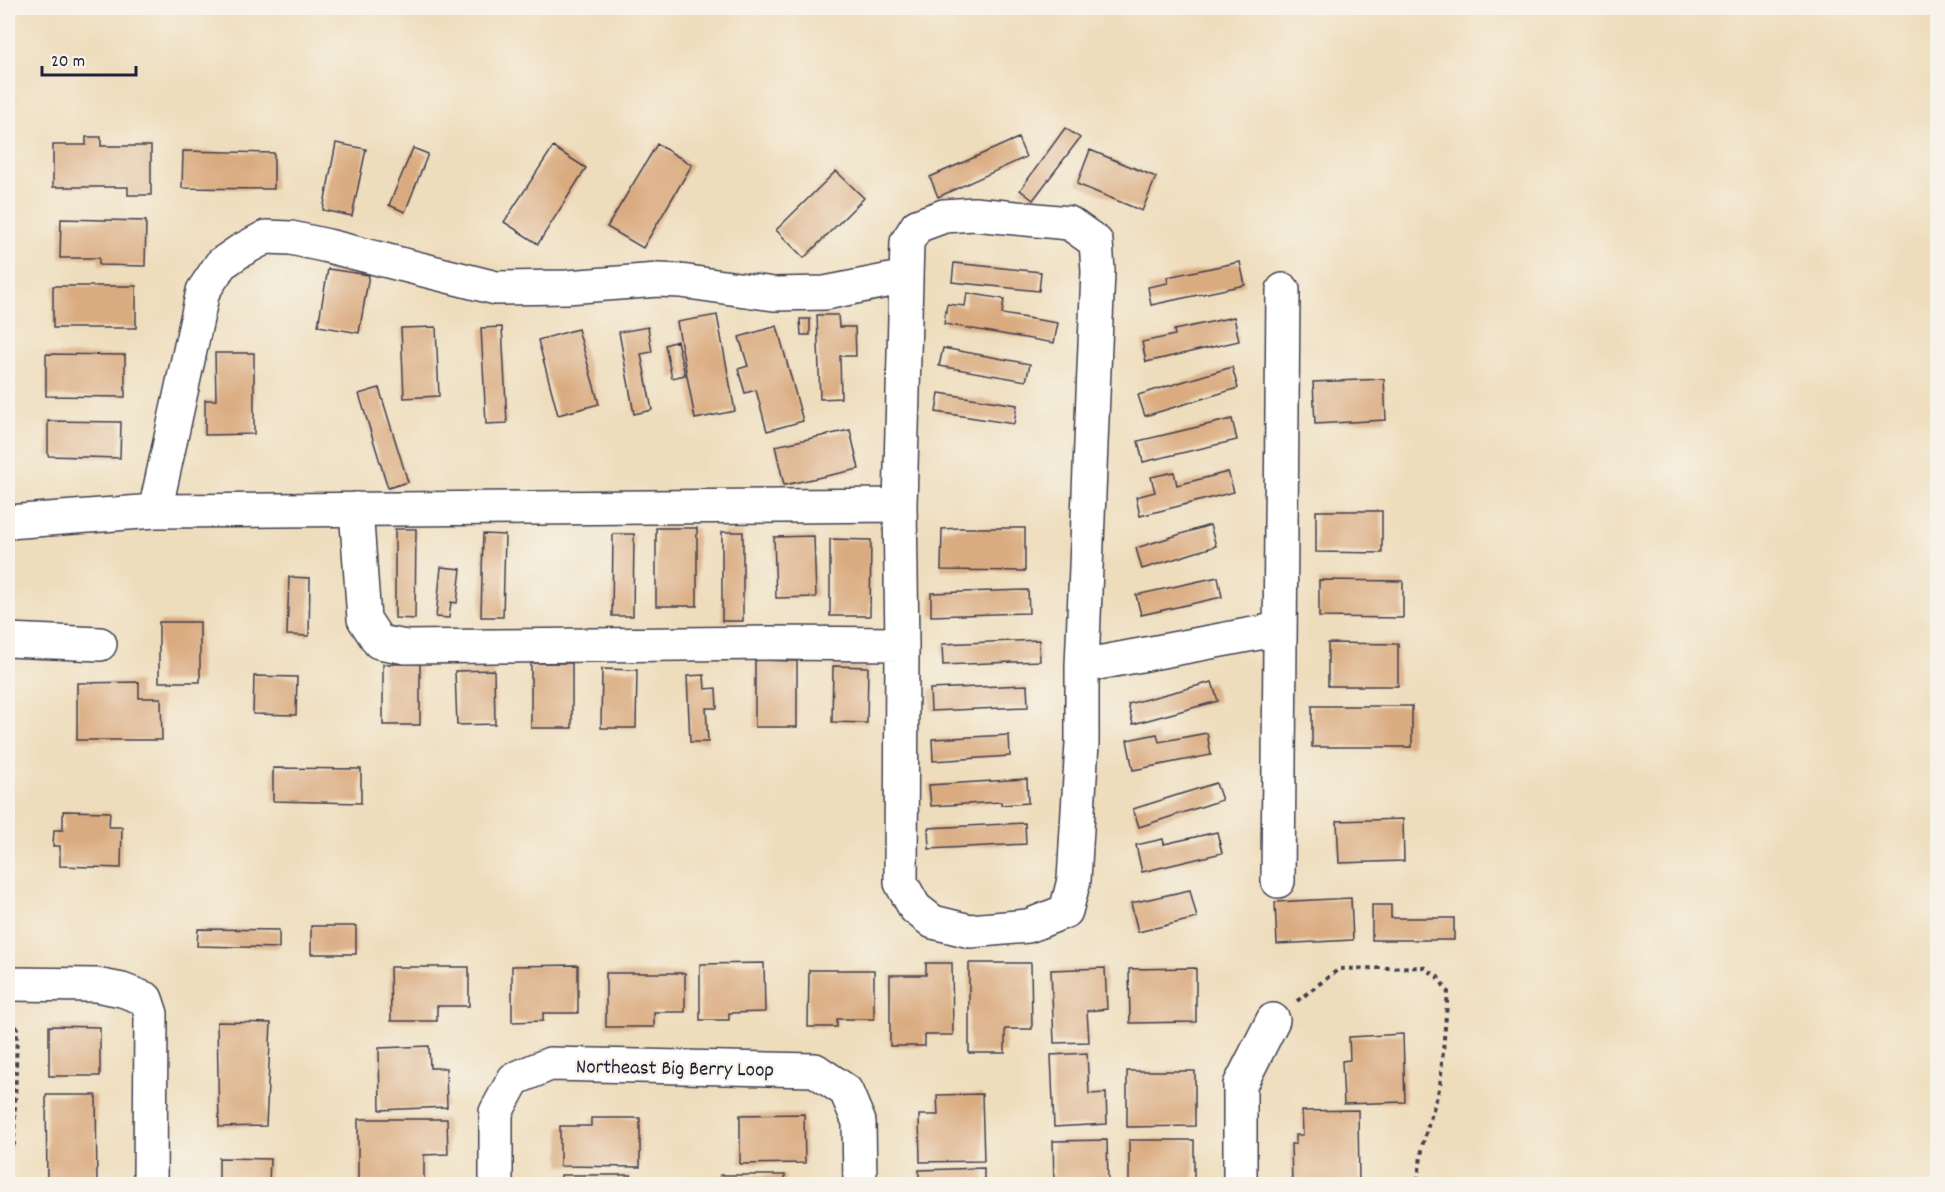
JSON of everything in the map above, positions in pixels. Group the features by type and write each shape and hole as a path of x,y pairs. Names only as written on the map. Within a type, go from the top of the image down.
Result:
{"street":[{"path":"974,214 1069,223 1096,242 1098,272 1082,743 1074,880 1066,911 1028,926 970,931 933,922 915,908 901,883 900,505 907,242 917,226 944,216 974,214"},
{"path":"155,511 203,291 221,264 266,237 291,238 328,246 496,288 567,287 658,280 774,294 825,292 906,278"},
{"path":"1278,881 1283,290"},
{"path":"8,522 155,511 900,505"},
{"path":"356,509 364,619 379,642 406,647 902,644"},
{"path":"1083,666 1280,629"},
{"path":"8,640 100,645"},
{"path":"8,984 96,985 122,990 146,999 151,1014 150,1185"},
{"path":"1240,1185 1240,1085 1273,1020"},
{"name":"Northeast Big Berry Loop","path":"496,1185 496,1112 514,1079 550,1064 815,1070 846,1091 859,1122 860,1185"}],"path":[{"path":"1273,1020 1339,969 1423,966 1438,977 1448,992 1440,1086 1423,1143 1417,1185"},
{"path":"8,1009 17,1029 14,1144 8,1154"}],"building":[{"path":"1065,128 1080,138 1033,200 1020,190"},
{"path":"86,137 101,137 101,146 151,146 151,195 128,195 128,187 53,187 53,145 86,145"},
{"path":"1018,138 1026,157 938,197 930,177"},
{"path":"336,143 366,149 352,216 323,210"},
{"path":"657,144 692,165 643,248 607,227"},
{"path":"553,147 586,168 538,244 504,222"},
{"path":"413,148 428,154 405,212 389,205"},
{"path":"1090,150 1156,177 1142,211 1077,184"},
{"path":"183,151 274,153 274,189 182,188"},
{"path":"836,171 864,198 804,258 776,230"},
{"path":"61,219 146,221 145,266 99,265 99,258 60,258"},
{"path":"1240,262 1245,285 1151,305 1148,287 1168,283 1167,277"},
{"path":"954,263 1041,272 1039,291 952,282"},
{"path":"328,269 369,275 359,333 318,326"},
{"path":"53,286 136,286 136,328 53,328"},
{"path":"967,293 1004,299 1002,314 1058,323 1054,343 944,324 947,304 965,306"},
{"path":"717,315 735,411 695,419 677,322"},
{"path":"817,315 838,315 839,327 855,327 856,356 840,356 841,398 820,399"},
{"path":"1234,317 1239,341 1146,362 1142,342 1175,335 1174,330"},
{"path":"800,319 810,319 810,335 801,335"},
{"path":"777,326 803,421 767,431 756,390 745,393 738,369 748,366 739,337"},
{"path":"436,327 439,396 404,398 401,328"},
{"path":"502,327 507,423 486,424 481,328"},
{"path":"648,327 652,352 641,354 652,410 634,414 619,332"},
{"path":"578,329 599,404 558,415 538,340"},
{"path":"677,341 685,375 672,378 665,345"},
{"path":"943,348 1030,364 1026,381 939,366"},
{"path":"215,353 254,353 254,434 205,435 205,400 216,400"},
{"path":"46,354 125,355 125,397 46,396"},
{"path":"1232,367 1238,388 1145,416 1138,395"},
{"path":"1384,379 1386,420 1315,424 1313,382"},
{"path":"379,388 408,482 388,488 359,394"},
{"path":"939,393 1017,405 1014,424 936,412"},
{"path":"1232,419 1237,440 1143,462 1138,441"},
{"path":"48,421 121,422 120,458 48,456"},
{"path":"850,430 859,469 784,485 775,446"},
{"path":"1174,472 1177,485 1228,472 1234,492 1140,516 1136,497 1155,492 1151,477"},
{"path":"1316,511 1382,511 1382,553 1316,552"},
{"path":"1210,525 1216,546 1142,569 1136,548"},
{"path":"656,528 697,528 697,606 656,606"},
{"path":"1025,528 1025,571 941,570 942,529"},
{"path":"395,529 416,529 415,619 395,618"},
{"path":"722,532 743,532 743,621 722,621"},
{"path":"483,534 505,535 503,617 481,617"},
{"path":"613,534 634,534 633,616 612,616"},
{"path":"814,536 816,597 776,598 774,537"},
{"path":"830,539 871,540 870,616 830,616"},
{"path":"441,567 461,569 457,603 451,602 449,618 436,617"},
{"path":"289,577 310,578 309,636 287,635"},
{"path":"1218,577 1222,597 1141,615 1136,595"},
{"path":"1319,580 1403,581 1403,618 1319,617"},
{"path":"1028,590 1029,613 931,616 931,593"},
{"path":"159,622 200,622 200,682 159,682"},
{"path":"1039,640 1040,661 943,665 942,644"},
{"path":"1328,643 1398,644 1398,686 1328,686"},
{"path":"755,660 797,661 797,727 755,727"},
{"path":"531,663 572,663 572,728 531,728"},
{"path":"383,664 420,664 420,725 383,725"},
{"path":"833,666 868,667 867,723 832,722"},
{"path":"602,669 637,670 636,728 601,728"},
{"path":"494,670 495,724 457,725 455,671"},
{"path":"704,675 705,689 716,688 717,708 706,708 708,742 690,742 687,676"},
{"path":"254,676 297,677 296,715 253,714"},
{"path":"139,682 139,698 161,698 162,740 77,740 77,683"},
{"path":"1212,682 1218,701 1133,724 1128,704"},
{"path":"1027,685 1028,707 931,711 930,689"},
{"path":"1312,706 1412,706 1412,747 1312,747"},
{"path":"1207,733 1211,755 1133,770 1127,740 1157,734 1159,742"},
{"path":"1009,735 1010,756 933,761 932,739"},
{"path":"273,768 361,769 361,803 273,801"},
{"path":"1027,779 1028,803 1001,805 1001,802 931,806 929,785"},
{"path":"1216,783 1222,800 1139,827 1133,809"},
{"path":"63,811 110,812 109,827 122,827 121,868 60,866 60,846 53,846 54,830 63,830"},
{"path":"1403,819 1404,861 1339,863 1337,821"},
{"path":"1025,823 1026,844 929,849 928,828"},
{"path":"1217,832 1222,853 1142,872 1136,845 1163,839 1164,844"},
{"path":"1190,890 1197,918 1138,932 1131,903"},
{"path":"1351,898 1353,940 1277,944 1275,902"},
{"path":"1372,905 1391,905 1391,918 1454,918 1454,940 1372,940"},
{"path":"311,926 356,926 356,954 311,954"},
{"path":"198,929 279,930 279,948 197,946"},
{"path":"764,963 765,1012 729,1013 729,1020 700,1020 700,964"},
{"path":"926,963 952,963 953,1035 925,1035 925,1046 890,1046 890,975 926,975"},
{"path":"969,963 1031,963 1032,1029 1005,1029 1005,1053 969,1053"},
{"path":"578,965 578,1013 543,1013 543,1021 512,1022 512,966"},
{"path":"390,967 469,967 469,1006 437,1006 437,1021 391,1021"},
{"path":"1105,968 1107,1009 1087,1011 1089,1042 1054,1043 1051,970"},
{"path":"1196,968 1196,1022 1130,1023 1129,969"},
{"path":"809,970 874,970 874,1019 837,1019 837,1027 808,1027"},
{"path":"606,973 685,973 685,1012 654,1012 654,1027 606,1027"},
{"path":"217,1022 271,1023 266,1126 219,1127"},
{"path":"49,1026 100,1027 100,1076 49,1076"},
{"path":"1403,1034 1405,1102 1344,1104 1342,1061 1350,1060 1349,1037"},
{"path":"429,1046 430,1068 446,1068 447,1107 380,1110 379,1048"},
{"path":"1087,1053 1089,1094 1106,1093 1107,1124 1054,1127 1051,1055"},
{"path":"1127,1071 1195,1071 1195,1126 1127,1127"},
{"path":"982,1094 984,1161 920,1162 919,1115 938,1115 937,1095"},
{"path":"46,1095 96,1095 97,1184 47,1184"},
{"path":"1358,1110 1359,1184 1292,1184 1291,1144 1296,1144 1296,1135 1303,1135 1302,1111"},
{"path":"804,1114 805,1163 740,1164 740,1115"},
{"path":"591,1118 640,1118 640,1167 560,1166 560,1126 591,1126"},
{"path":"358,1119 447,1119 448,1154 424,1155 424,1182 358,1182"},
{"path":"1107,1140 1108,1180 1088,1181 1088,1184 1054,1184 1053,1141"},
{"path":"1129,1140 1194,1140 1194,1184 1129,1184"},
{"path":"219,1158 270,1159 269,1184 219,1184"},
{"path":"984,1168 984,1184 919,1184 919,1170"},
{"path":"561,1175 631,1175 631,1184 561,1184"},
{"path":"720,1175 785,1175 785,1184 720,1184"}]}
